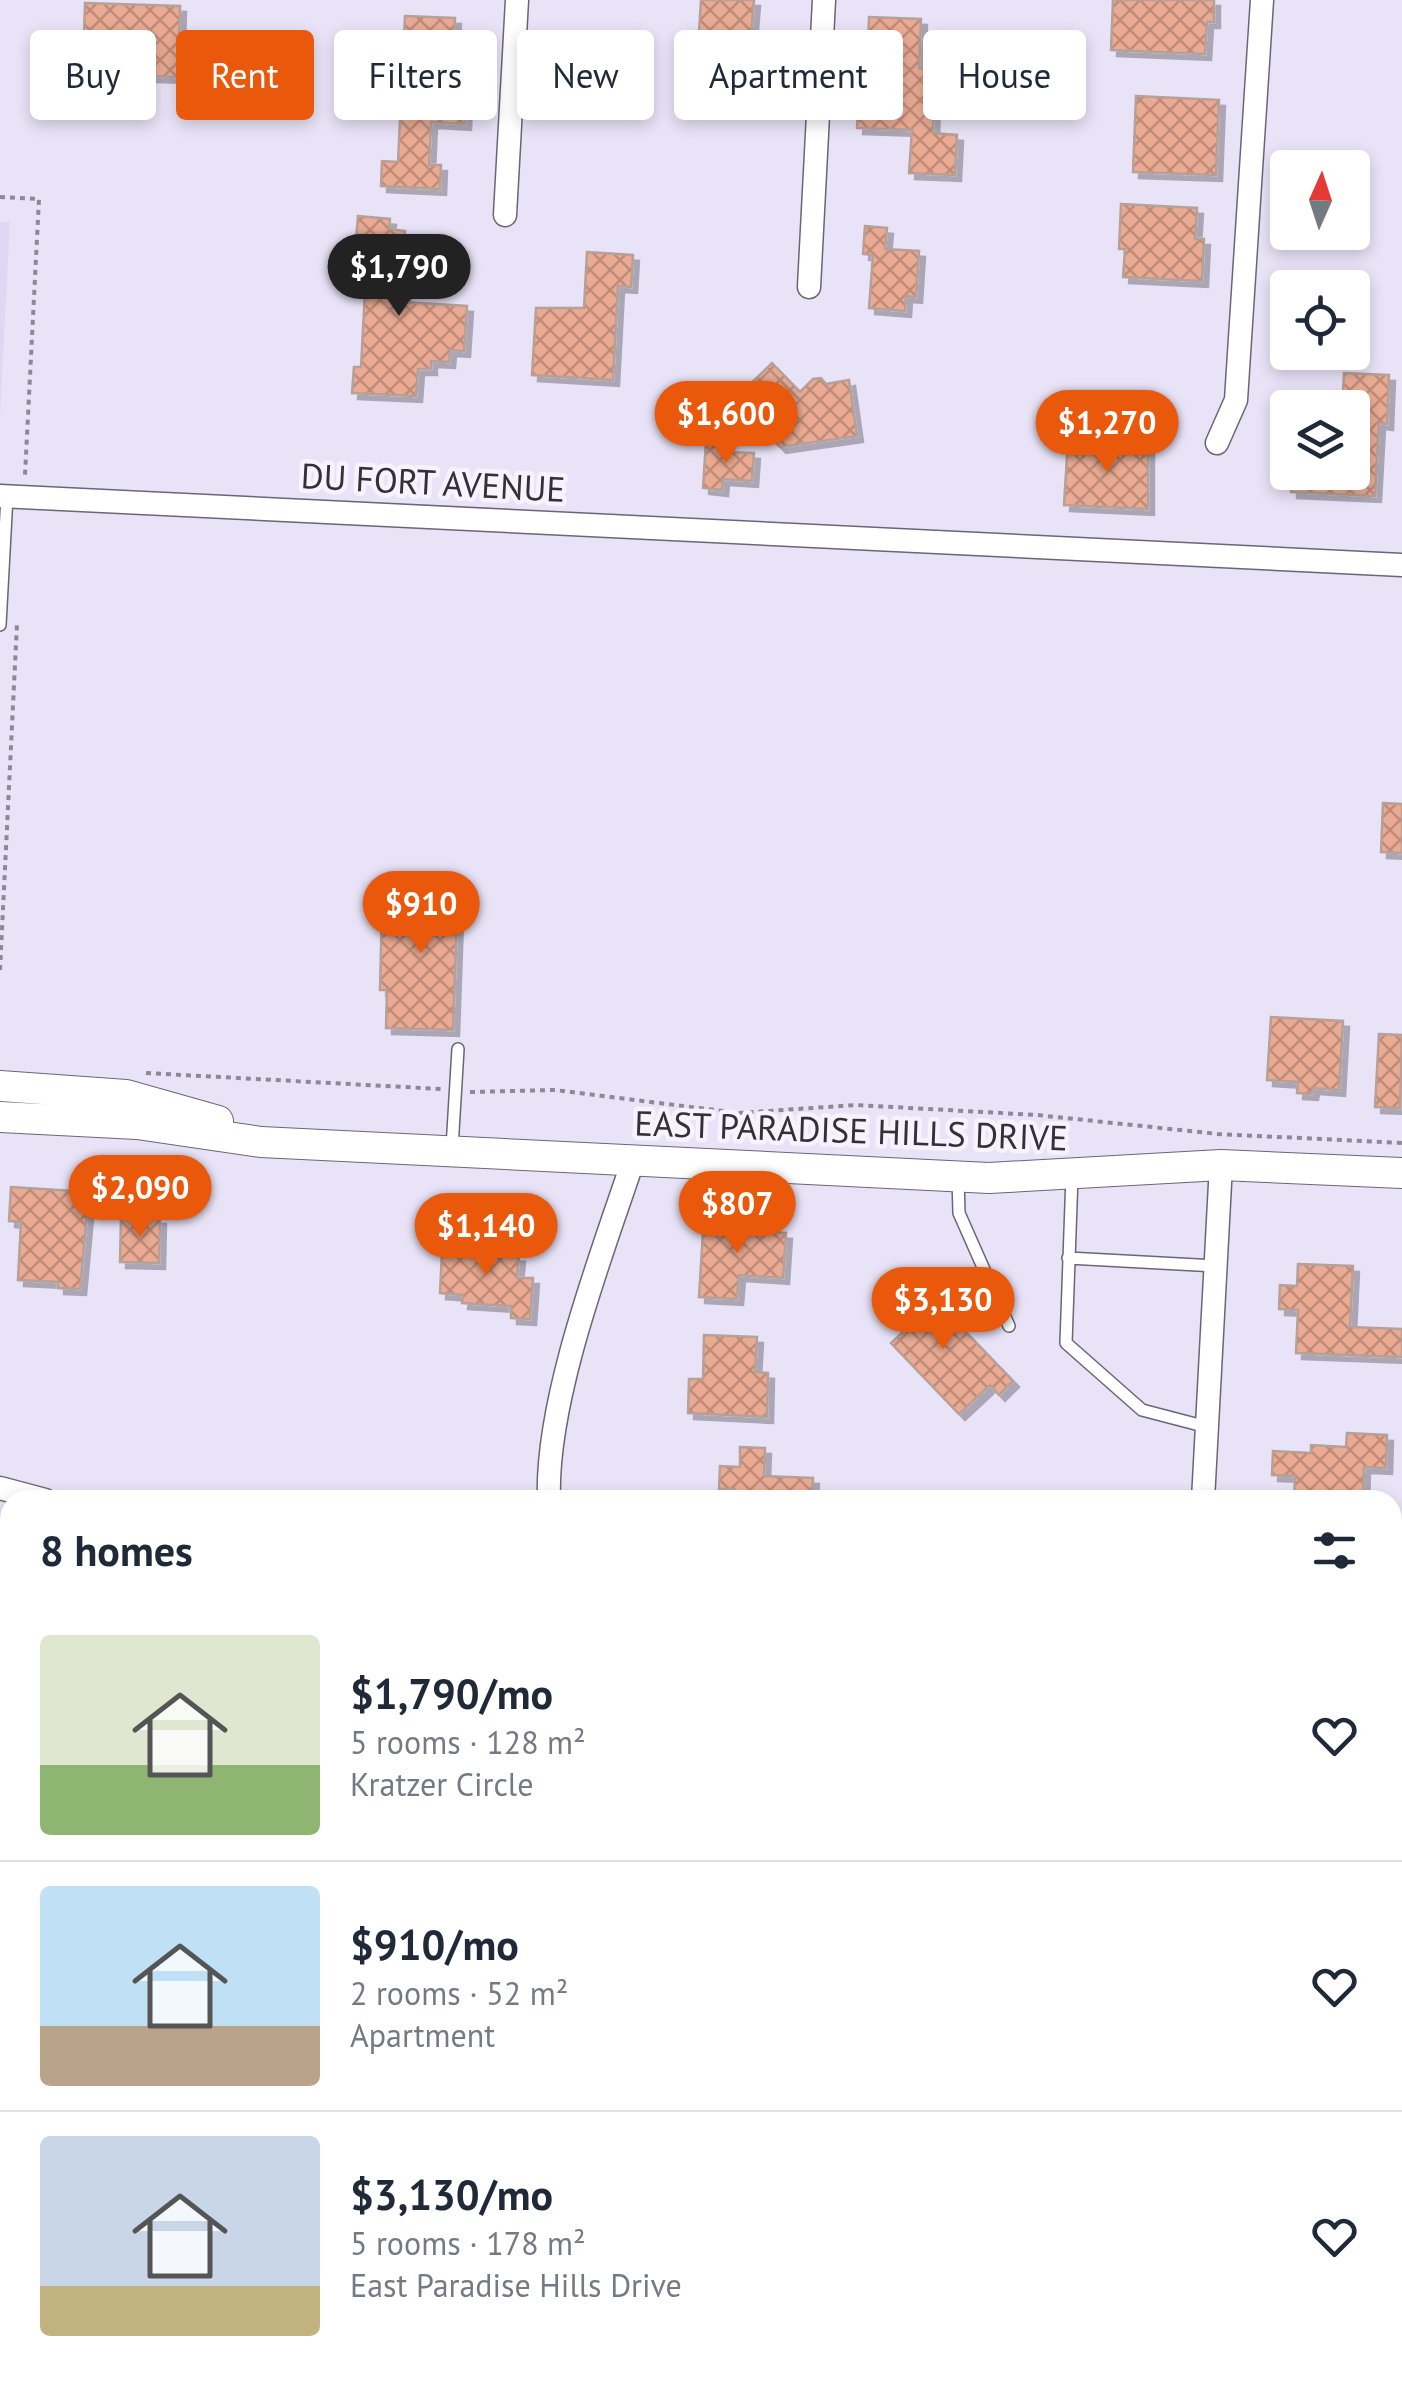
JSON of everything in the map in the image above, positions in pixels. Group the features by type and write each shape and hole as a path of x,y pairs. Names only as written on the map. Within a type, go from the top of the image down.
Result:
{"main road":[{"name":"EAST PARADISE HILLS DRIVE","path":"0,1086 126,1095 298,1144"},
{"name":"EAST PARADISE HILLS DRIVE","path":"0,1117 138,1124 298,1144 958,1177 1072,1176 1221,1166 1402,1172"}],"street":[{"path":"505,214 517,0"},
{"path":"808,287 824,0"},
{"path":"1216,443 1236,400 1262,0"},
{"name":"DU FORT AVENUE","path":"4,496 1402,565"},
{"path":"548,1490 547,1460 557,1416 604,1246 633,1161"},
{"path":"1204,1490 1221,1166"}],"lane":[{"path":"0,626 4,496"},
{"path":"452,1152 458,1048"},
{"path":"1072,1176 1065,1336 1072,1351 1142,1410 1207,1427"},
{"path":"958,1177 959,1213 1009,1326"},
{"path":"1068,1258 1216,1266"}],"path":[{"path":"135,1072 494,1094 555,1090 740,1113 892,1107 1218,1134 1402,1143"}],"shaded area":[{"path":"0,222 10,222 0,414"}],"building":[{"path":"701,0 754,0 752,30 699,30"},
{"path":"1113,0 1214,0 1214,22 1207,22 1205,54 1111,50"},
{"path":"85,3 180,6 176,77 156,76 156,30 84,30"},
{"path":"405,16 455,18 454,30 404,30"},
{"path":"869,17 921,19 923,120 933,120 933,133 957,135 955,175 909,173 912,130 857,128 857,120 903,120 903,30 869,30"},
{"path":"1136,96 1219,100 1216,175 1133,172"},
{"path":"400,120 465,120 465,124 431,122 429,165 441,165 440,189 381,186 382,161 398,162"},
{"path":"1121,204 1197,208 1195,239 1204,239 1202,281 1123,277 1125,249 1119,249"},
{"path":"358,216 390,219 389,229 405,231 401,284 405,284 404,302 467,306 464,351 450,350 449,362 431,361 431,369 418,369 416,396 352,393 354,367 361,367 367,253 355,252"},
{"path":"865,226 887,228 885,249 919,251 916,297 906,296 905,311 869,308 873,255 863,254"},
{"path":"587,252 633,255 631,287 618,286 613,380 532,375 536,308 584,308"},
{"path":"772,363 800,392 813,379 821,378 826,384 849,380 857,436 780,447 734,400"},
{"path":"1344,373 1389,375 1387,424 1379,423 1375,496 1291,492 1370,490 1370,390 1343,390"},
{"path":"706,441 725,443 725,452 754,453 752,481 723,479 722,490 703,488"},
{"path":"1068,441 1148,445 1148,509 1064,505"},
{"path":"1383,803 1402,804 1402,853 1381,852"},
{"path":"398,884 467,886 466,916 457,916 453,1030 386,1028 387,990 380,990 382,905 397,906"},
{"path":"1271,1017 1343,1021 1339,1090 1313,1088 1312,1094 1297,1093 1298,1082 1267,1080"},
{"path":"1379,1034 1402,1035 1400,1108 1375,1107"},
{"path":"11,1187 89,1192 80,1289 58,1288 58,1282 18,1280 21,1222 9,1221"},
{"path":"704,1215 735,1217 735,1224 755,1225 755,1231 786,1233 783,1278 739,1275 737,1299 699,1297"},
{"path":"121,1217 160,1218 159,1263 120,1262"},
{"path":"466,1236 488,1237 487,1254 519,1256 517,1278 533,1278 530,1319 511,1318 511,1306 462,1303 463,1295 440,1293 442,1251 465,1252"},
{"path":"1298,1264 1353,1266 1350,1327 1402,1329 1402,1357 1296,1353 1298,1310 1279,1309 1280,1285 1297,1286"},
{"path":"906,1280 952,1327 957,1323 1013,1381 999,1395 990,1385 959,1414 891,1343 904,1331 886,1312 900,1299 894,1293"},
{"path":"704,1335 757,1337 755,1372 768,1373 767,1417 688,1413 689,1379 703,1379"},
{"path":"1347,1433 1387,1435 1386,1468 1364,1467 1363,1490 1294,1490 1295,1476 1272,1475 1273,1451 1311,1453 1311,1445 1346,1447"},
{"path":"740,1447 765,1448 764,1476 813,1478 812,1490 719,1489 720,1466 740,1467"}]}
